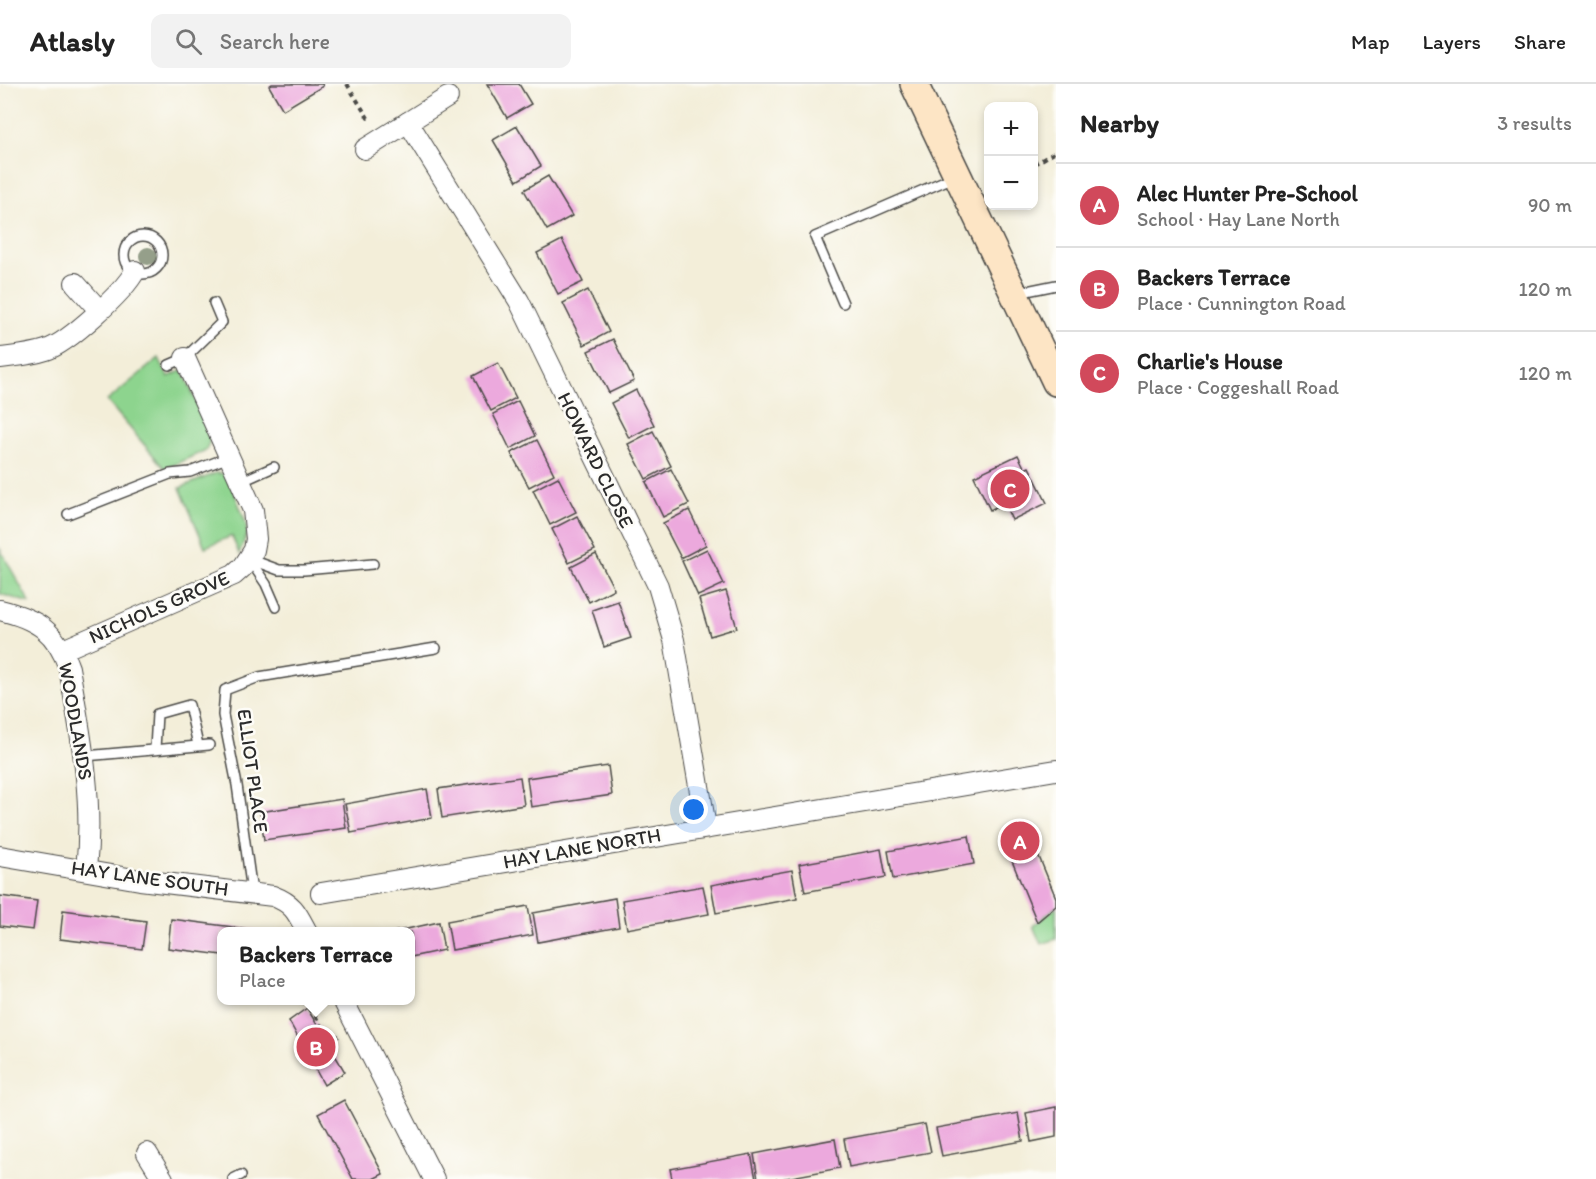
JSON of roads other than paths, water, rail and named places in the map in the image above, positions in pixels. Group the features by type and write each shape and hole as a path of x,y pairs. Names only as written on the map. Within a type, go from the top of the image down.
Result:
{"main road":[{"path":"914,84 1055,380"}],"street":[{"path":"365,149 448,98"},
{"name":"HOWARD CLOSE","path":"408,122 519,301 658,586 674,640 706,827"},
{"path":"0,358 47,350 59,344 130,281 135,272"},
{"path":"75,284 99,310"},
{"name":"NICHOLS GROVE","path":"63,650 234,575 249,558 256,539 253,510 229,457 177,361"},
{"name":"WOODLANDS","path":"0,610 39,624 52,635 63,650 69,668 85,756 89,810 86,869"},
{"name":"HAY LANE NORTH","path":"321,892 1056,770"},
{"name":"HAY LANE SOUTH","path":"0,856 140,880 273,896 286,901 296,909 305,927"},
{"path":"345,1005 434,1179"},
{"path":"147,1154 163,1179"}],"lane":[{"path":"843,303 815,237 958,175"},
{"path":"148,236 160,246 161,261 150,272 135,272 126,261 126,248 135,238 148,236"},
{"path":"1015,294 1056,285"},
{"path":"177,361 222,322 214,303"},
{"path":"68,514 170,474 190,472 229,457"},
{"path":"240,482 274,467"},
{"path":"249,558 279,570 373,564"},
{"path":"249,558 266,584 276,607"},
{"name":"ELLIOT PLACE","path":"252,892 237,785 223,715 225,690 260,677 436,648"},
{"path":"155,749 157,714 189,705 198,745"},
{"name":"ELLIOT PLACE","path":"85,756 209,745"}],"place":[{"name":"Charlie's House","path":"1010,489"},
{"name":"Alec Hunter Pre-School","path":"1020,841"},
{"name":"Backers Terrace","path":"316,1047"}]}
